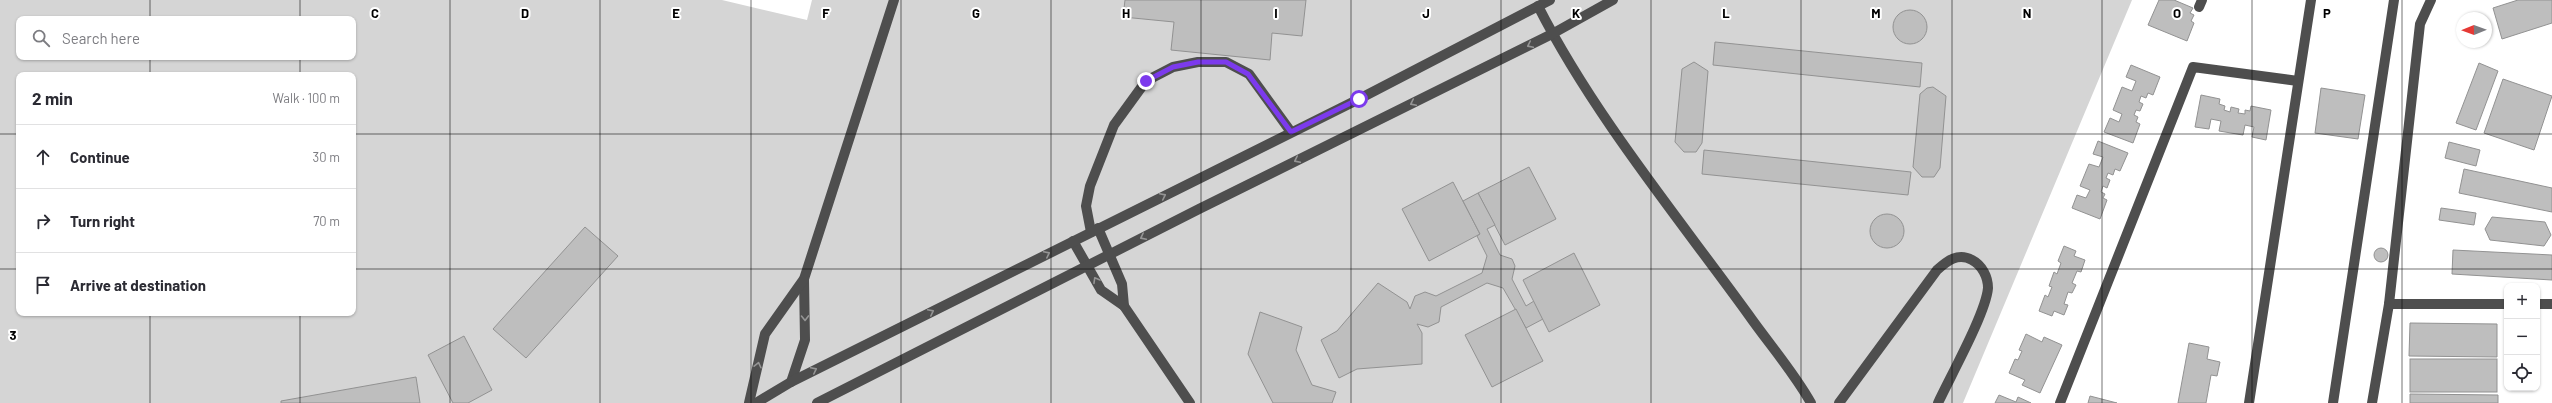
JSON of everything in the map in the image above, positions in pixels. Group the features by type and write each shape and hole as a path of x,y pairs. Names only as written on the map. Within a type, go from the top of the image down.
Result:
{"street":[{"path":"749,403 765,334 804,279 894,0"},
{"path":"756,403 791,382 1291,132 1550,0"},
{"path":"817,403 828,400 1087,265 1552,34 1613,0"},
{"path":"2249,403 2311,0"},
{"path":"2333,403 2394,0"},
{"path":"2372,403 2389,304 2419,31 2426,8 2431,0"},
{"path":"1538,6 1552,34 1595,103 1758,329 1796,377 1811,403"},
{"path":"1124,306 1122,284 1109,254 1094,230 1086,206 1090,186 1114,125 1146,81 1173,67 1198,62 1226,62 1248,74 1291,132"},
{"path":"2060,403 2193,67 2298,81"},
{"path":"1074,241 1102,290 1124,306 1190,403"},
{"path":"1839,403 1937,270 1953,258 1968,258 1974,261 1984,272 1988,286 1987,296 1938,403"},
{"path":"791,382 805,340 804,279"},
{"path":"2389,304 2504,304"},
{"path":"2540,304 2552,304"}],"shaded area":[{"path":"0,0 722,0 807,20 812,0 2132,0 1963,403 0,403"}],"building":[{"path":"1125,0 1306,0 1302,36 1272,33 1270,60 1171,50 1174,22 1123,17"},
{"path":"2159,0 2174,0 2193,8 2190,13 2194,15 2191,21 2194,23 2187,41 2148,25"},
{"path":"2518,0 2552,0 2552,23 2502,39 2493,8"},
{"path":"1907,10 1913,10 1917,11 1924,17 1927,27 1926,34 1920,41 1913,44 1907,44 1903,43 1896,37 1893,30 1893,24 1894,20 1900,13"},
{"path":"1715,42 1922,63 1920,87 1713,65"},
{"path":"1694,62 1708,71 1702,143 1696,152 1684,152 1675,142 1682,69"},
{"path":"2479,63 2498,71 2476,130 2456,123"},
{"path":"2131,65 2160,77 2153,95 2148,93 2146,98 2141,96 2139,102 2143,104 2140,111 2136,110 2134,115 2138,117 2136,122 2140,124 2133,143 2104,132 2110,118 2119,122 2122,114 2113,110 2122,87 2132,91 2136,81 2126,77"},
{"path":"2503,79 2552,96 2534,150 2484,133"},
{"path":"1933,87 1946,96 1940,168 1934,177 1922,177 1913,167 1920,94 1927,88"},
{"path":"2321,88 2365,95 2358,139 2315,133"},
{"path":"2201,95 2220,99 2219,104 2225,106 2224,110 2230,112 2231,107 2239,109 2238,113 2245,114 2245,110 2250,111 2251,106 2271,110 2266,140 2252,137 2254,127 2245,125 2243,135 2219,131 2221,121 2211,119 2209,129 2195,127"},
{"path":"2098,141 2128,153 2120,171 2115,169 2113,175 2108,173 2106,178 2110,180 2107,188 2103,186 2101,192 2105,194 2103,198 2107,200 2100,219 2072,208 2077,195 2086,198 2090,190 2080,186 2089,164 2099,167 2103,157 2093,154"},
{"path":"2449,142 2480,150 2476,166 2445,158"},
{"path":"1704,150 1911,172 1908,195 1702,174"},
{"path":"1529,167 1556,219 1505,245 1478,193"},
{"path":"2464,169 2552,188 2552,212 2459,193"},
{"path":"1453,182 1480,234 1429,261 1402,209"},
{"path":"1478,193 1495,225 1487,229 1500,255 1512,259 1515,266 1512,279 1526,306 1534,301 1543,319 1526,328 1503,288 1487,283 1441,307 1439,322 1428,327 1417,324 1422,333 1422,364 1357,369 1339,378 1321,340 1337,331 1378,283 1407,302 1410,309 1415,296 1425,292 1436,296 1482,273 1487,256 1477,236 1480,234 1463,201"},
{"path":"2441,208 2476,213 2474,225 2439,220"},
{"path":"1884,214 1890,214 1894,215 1901,221 1904,231 1903,238 1897,245 1890,248 1884,248 1880,247 1873,241 1870,234 1870,228 1871,224 1877,217"},
{"path":"2492,217 2545,222 2551,235 2544,246 2490,240 2485,229"},
{"path":"585,227 618,256 526,358 493,329"},
{"path":"2064,246 2076,251 2074,256 2085,260 2081,272 2077,271 2072,283 2076,285 2072,293 2068,292 2064,304 2068,305 2064,315 2054,311 2052,316 2039,311 2045,295 2048,297 2052,287 2049,286 2054,272 2057,274 2061,263 2058,261"},
{"path":"2381,248 2386,250 2388,255 2386,260 2381,262 2376,260 2374,255 2376,250"},
{"path":"2453,250 2552,255 2552,280 2452,274"},
{"path":"1574,253 1600,305 1549,332 1523,280"},
{"path":"1516,309 1543,361 1492,387 1465,335"},
{"path":"1260,312 1302,327 1296,350 1312,385 1336,392 1332,403 1273,403 1248,354"},
{"path":"2410,323 2497,324 2497,357 2409,356"},
{"path":"2026,334 2042,342 2044,337 2062,345 2040,393 2022,385 2025,380 2009,373 2015,359 2018,360 2022,351 2019,350"},
{"path":"464,336 492,390 468,403 453,403 428,355"},
{"path":"2189,343 2209,347 2207,359 2220,362 2217,376 2211,375 2206,403 2178,403"},
{"path":"2410,359 2497,359 2497,392 2410,392"},
{"path":"416,377 420,403 281,403 281,401"},
{"path":"2410,394 2498,395 2498,403 2410,403"},
{"path":"1999,395 2016,402 2018,397 2031,403 1995,403"},
{"path":"2090,396 2117,403 2088,403"}],"route":[{"path":"1146,81 1173,67 1198,62 1226,62 1248,74 1270,100 1291,132 1359,99"}]}
